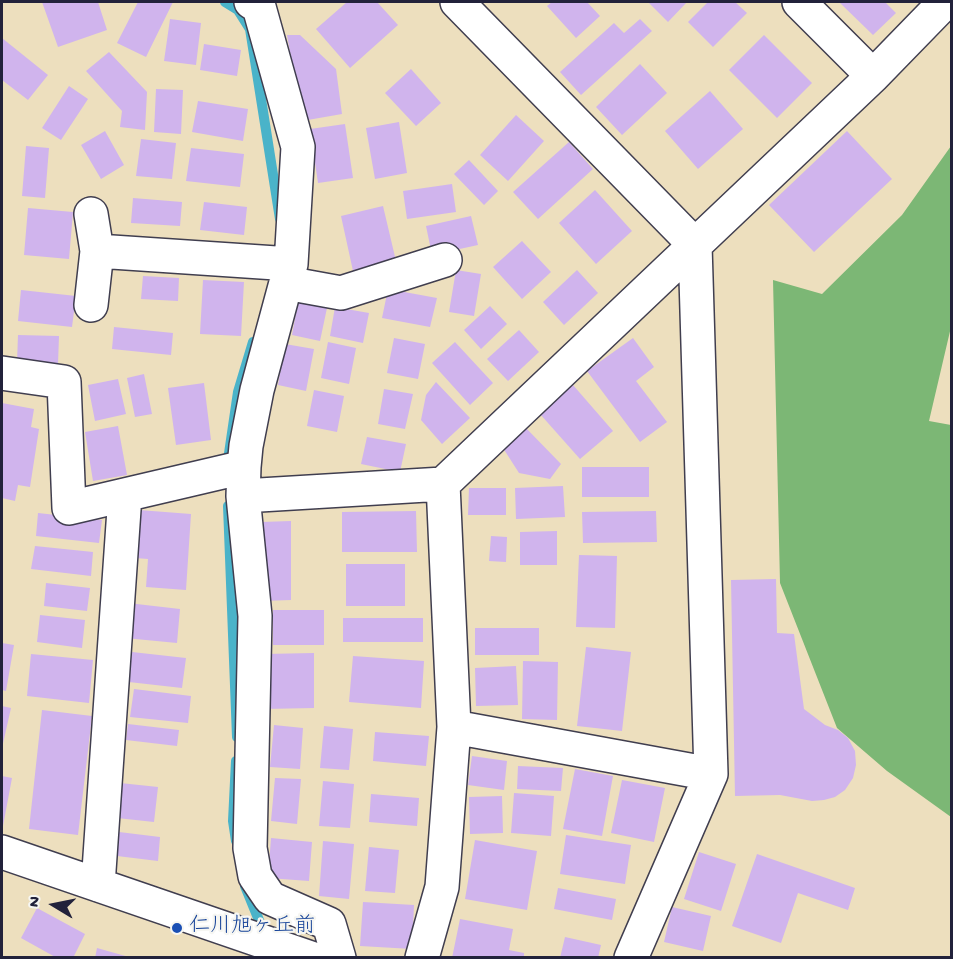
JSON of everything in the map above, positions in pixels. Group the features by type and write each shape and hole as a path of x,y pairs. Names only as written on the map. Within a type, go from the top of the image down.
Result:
{"street":[{"path":"251,2 259,7 298,147 288,270 257,390 246,446 244,482 255,616 250,848 255,876 270,898 329,924 339,957"},
{"path":"457,2 695,244 711,774 633,957"},
{"path":"799,2 873,76"},
{"path":"2,373 64,382 69,508 125,495 244,482 443,484 873,76 945,2"},
{"path":"91,214 97,251 91,305"},
{"path":"97,251 252,261 288,270 341,293 445,260"},
{"path":"422,957 442,887 454,727 443,484"},
{"path":"98,885 125,495"},
{"path":"454,727 711,774"},
{"path":"2,852 303,955"}],"green space":[{"path":"951,146 951,327 929,421 951,425 951,817 887,771 837,728 780,583 773,280 822,294 902,215"}],"building":[{"path":"42,2 98,2 107,30 58,47"},
{"path":"138,2 173,2 146,57 117,43"},
{"path":"347,2 377,2 398,25 350,68 316,29"},
{"path":"552,2 587,2 600,16 576,38 547,6"},
{"path":"648,2 687,2 668,22"},
{"path":"708,2 735,2 747,13 713,47 688,22"},
{"path":"839,2 885,2 896,13 873,35"},
{"path":"170,19 201,23 196,65 164,61"},
{"path":"640,19 652,31 581,95 560,72 614,23 624,33"},
{"path":"287,35 300,35 336,69 342,114 302,121"},
{"path":"764,35 812,83 777,118 729,70"},
{"path":"2,38 48,75 28,100 2,80"},
{"path":"204,44 241,50 237,76 200,70"},
{"path":"109,52 147,92 145,130 120,127 122,111 86,71"},
{"path":"640,64 667,93 622,135 596,107"},
{"path":"411,69 441,103 416,126 385,93"},
{"path":"69,86 88,99 61,140 42,128"},
{"path":"156,89 183,90 181,134 154,132"},
{"path":"710,91 743,129 698,169 665,131"},
{"path":"198,101 248,109 243,141 192,132"},
{"path":"516,115 544,141 508,181 480,155"},
{"path":"399,122 407,173 375,179 366,128"},
{"path":"345,124 353,178 318,183 310,129"},
{"path":"105,131 124,165 101,179 81,145"},
{"path":"847,131 892,179 814,252 769,205"},
{"path":"141,139 176,143 172,179 136,176"},
{"path":"569,142 593,169 538,219 513,192"},
{"path":"26,146 49,148 45,198 22,196"},
{"path":"191,148 244,154 240,187 186,181"},
{"path":"469,160 498,191 484,205 454,174"},
{"path":"452,184 456,212 407,219 403,191"},
{"path":"595,190 632,231 596,264 559,223"},
{"path":"133,198 182,202 180,226 131,223"},
{"path":"204,202 247,207 244,235 200,230"},
{"path":"383,206 396,261 353,271 341,216"},
{"path":"28,208 73,212 69,259 24,255"},
{"path":"471,216 478,245 432,255 426,226"},
{"path":"522,241 551,272 522,299 493,267"},
{"path":"456,270 481,274 474,316 449,312"},
{"path":"577,270 598,293 564,325 543,302"},
{"path":"143,276 179,278 178,301 141,299"},
{"path":"203,280 244,282 241,336 200,334"},
{"path":"388,289 437,298 430,327 382,318"},
{"path":"21,290 76,296 72,327 18,321"},
{"path":"298,302 327,308 320,341 292,335"},
{"path":"490,306 507,324 481,349 464,330"},
{"path":"335,307 369,313 363,343 330,336"},
{"path":"114,327 173,333 171,355 112,349"},
{"path":"519,330 539,352 508,381 487,359"},
{"path":"18,335 59,336 58,364 17,362"},
{"path":"394,338 425,344 418,379 387,373"},
{"path":"633,338 654,367 636,381 667,422 640,442 587,371"},
{"path":"328,342 356,348 349,384 321,378"},
{"path":"455,342 493,383 470,405 432,363"},
{"path":"285,344 314,349 306,391 278,385"},
{"path":"144,374 152,414 135,417 127,378"},
{"path":"118,379 126,414 95,421 88,385"},
{"path":"436,382 470,418 442,444 421,420 426,395"},
{"path":"204,383 211,440 176,445 168,388"},
{"path":"573,385 613,431 580,459 540,414"},
{"path":"384,389 413,394 405,429 378,424"},
{"path":"314,390 344,396 337,432 307,426"},
{"path":"2,403 34,409 31,427 39,429 30,487 18,485 15,501 2,498"},
{"path":"118,426 127,475 93,481 85,432"},
{"path":"525,427 561,464 550,479 519,473 503,448"},
{"path":"367,437 406,444 400,472 361,464"},
{"path":"582,467 649,467 649,497 582,497"},
{"path":"563,486 565,517 516,519 515,488"},
{"path":"469,488 506,488 506,515 468,515"},
{"path":"139,510 191,514 186,590 146,587 148,559 135,558"},
{"path":"416,511 417,552 342,552 342,512"},
{"path":"656,511 657,542 583,543 582,512"},
{"path":"38,513 102,520 99,543 36,536"},
{"path":"291,521 291,600 262,601 261,522"},
{"path":"557,531 557,565 520,565 520,532"},
{"path":"491,536 507,537 506,562 489,561"},
{"path":"35,546 93,552 91,576 31,569"},
{"path":"579,555 617,556 615,628 576,627"},
{"path":"346,564 405,564 405,606 346,606"},
{"path":"776,579 777,633 794,634 804,709 825,725 838,730 848,738 855,751 856,765 853,778 845,790 835,797 824,800 812,801 780,795 735,796 731,580"},
{"path":"46,583 90,588 87,611 44,606"},
{"path":"128,603 180,609 177,643 125,638"},
{"path":"273,610 324,610 324,645 273,645"},
{"path":"40,615 85,620 82,648 37,642"},
{"path":"343,618 423,618 423,642 343,642"},
{"path":"475,628 539,628 539,655 475,655"},
{"path":"2,643 14,645 6,691 2,690"},
{"path":"586,647 631,652 622,731 577,726"},
{"path":"123,651 186,658 182,688 120,681"},
{"path":"314,653 314,708 264,709 264,654"},
{"path":"31,654 93,660 89,703 27,696"},
{"path":"353,656 424,661 421,708 349,702"},
{"path":"523,661 558,662 557,720 522,719"},
{"path":"516,666 518,705 476,706 475,668"},
{"path":"134,689 191,696 188,723 130,717"},
{"path":"2,706 11,708 2,748"},
{"path":"42,710 92,716 78,835 29,829"},
{"path":"128,724 179,730 177,746 126,740"},
{"path":"274,725 303,728 300,769 270,767"},
{"path":"324,726 353,729 349,770 320,768"},
{"path":"375,732 429,736 426,766 373,761"},
{"path":"472,756 507,761 504,790 468,785"},
{"path":"518,766 563,768 561,791 517,789"},
{"path":"575,769 613,776 602,836 563,829"},
{"path":"2,776 12,778 3,826 2,826"},
{"path":"275,778 301,779 297,824 271,821"},
{"path":"622,780 665,788 654,842 611,833"},
{"path":"323,781 354,784 350,828 319,826"},
{"path":"120,783 158,787 154,822 117,818"},
{"path":"514,793 554,796 551,836 511,833"},
{"path":"371,794 419,798 417,826 369,822"},
{"path":"502,796 503,833 470,834 469,797"},
{"path":"119,832 160,837 158,861 117,856"},
{"path":"566,835 631,845 625,884 560,874"},
{"path":"271,838 312,842 309,881 268,878"},
{"path":"475,840 537,851 527,910 465,899"},
{"path":"323,841 354,844 349,899 319,896"},
{"path":"369,847 399,850 395,893 365,891"},
{"path":"699,852 736,864 721,911 684,899"},
{"path":"757,854 855,888 848,910 798,893 781,943 732,926"},
{"path":"558,888 616,899 612,920 554,909"},
{"path":"363,902 414,905 412,949 360,946"},
{"path":"672,907 711,916 703,951 664,942"},
{"path":"37,908 85,934 73,958 57,958 21,938"},
{"path":"460,919 513,929 509,950 524,953 524,958 452,958"},
{"path":"565,937 601,945 598,958 560,958"},
{"path":"97,948 129,957 129,958 95,958"}],"waterway":[{"path":"225,2 238,10 250,29 280,219"},
{"path":"227,467 238,392 253,342"},
{"path":"228,506 237,737"},
{"path":"236,761 233,821 236,841"},
{"path":"245,886 265,935"}],"place":[{"name":"仁川旭ヶ丘前","path":"177,928"}]}
